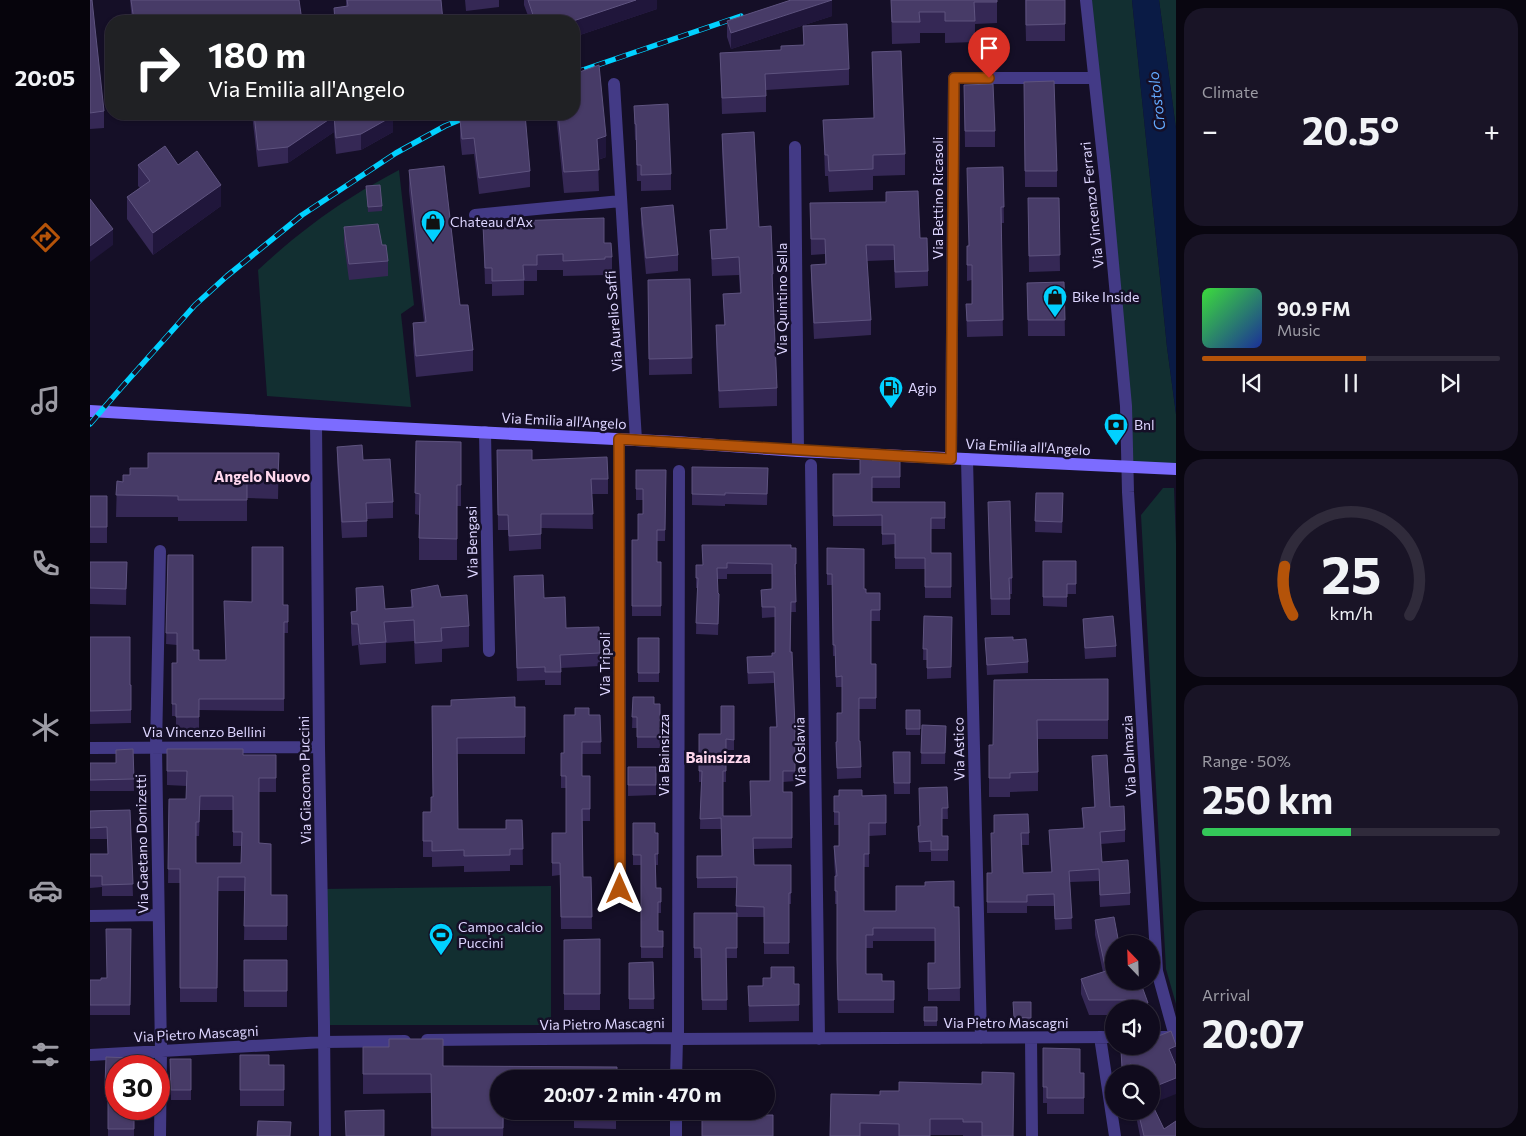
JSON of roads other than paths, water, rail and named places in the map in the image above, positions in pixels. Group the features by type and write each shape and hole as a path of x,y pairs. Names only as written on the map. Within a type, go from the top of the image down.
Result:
{"main road":[{"name":"Via Emilia all'Angelo","path":"95,412 619,439 967,460 1176,469"}],"street":[{"name":"Via Vincenzo Ferrari","path":"1086,0 1123,365 1128,467"},
{"name":"Via Bettino Ricasoli","path":"951,459 954,78 1094,78"},
{"name":"Via Aurelio Saffi","path":"614,84 636,440"},
{"name":"Via Quintino Sella","path":"796,147 798,451"},
{"path":"475,215 621,201"},
{"name":"Via Giacomo Puccini","path":"316,424 324,1136"},
{"name":"Via Bengasi","path":"485,432 490,652"},
{"name":"Via Tripoli","path":"619,439 620,889"},
{"name":"Via Astico","path":"967,460 981,1038"},
{"name":"Via Oslavia","path":"810,465 819,1039"},
{"name":"Via Dalmazia","path":"1128,467 1157,971 1175,1039"},
{"name":"Via Bainsizza","path":"676,1070 679,471"},
{"name":"Via Gaetano Donizetti","path":"160,551 156,748 161,1052 160,1136"},
{"name":"Via Vincenzo Bellini","path":"90,748 319,747"},
{"path":"90,916 158,915"},
{"path":"1100,1037 1114,1136"},
{"name":"Via Pietro Mascagni","path":"90,1055 324,1042 1105,1037"},
{"path":"1031,1038 1032,1136"},
{"path":"1160,1038 1175,1039"},
{"path":"676,1120 676,1136"}],"water":[{"name":"Crostolo","path":"1132,0 1159,0 1176,129 1176,414 1167,347"}],"railway":[{"path":"580,71 741,16"},
{"path":"90,424 195,305 227,276 302,215 396,153 460,120"}],"place":[{"name":"Chateau d'Ax","path":"433,243"},
{"name":"Bike Inside","path":"1055,318"},
{"name":"Agip","path":"891,409"},
{"name":"Bnl","path":"1116,446"},
{"name":"Campo calcio Puccini","path":"441,956"}],"district":[{"name":"Angelo Nuovo","path":"262,477"},
{"name":"Bainsizza","path":"718,758"}]}
